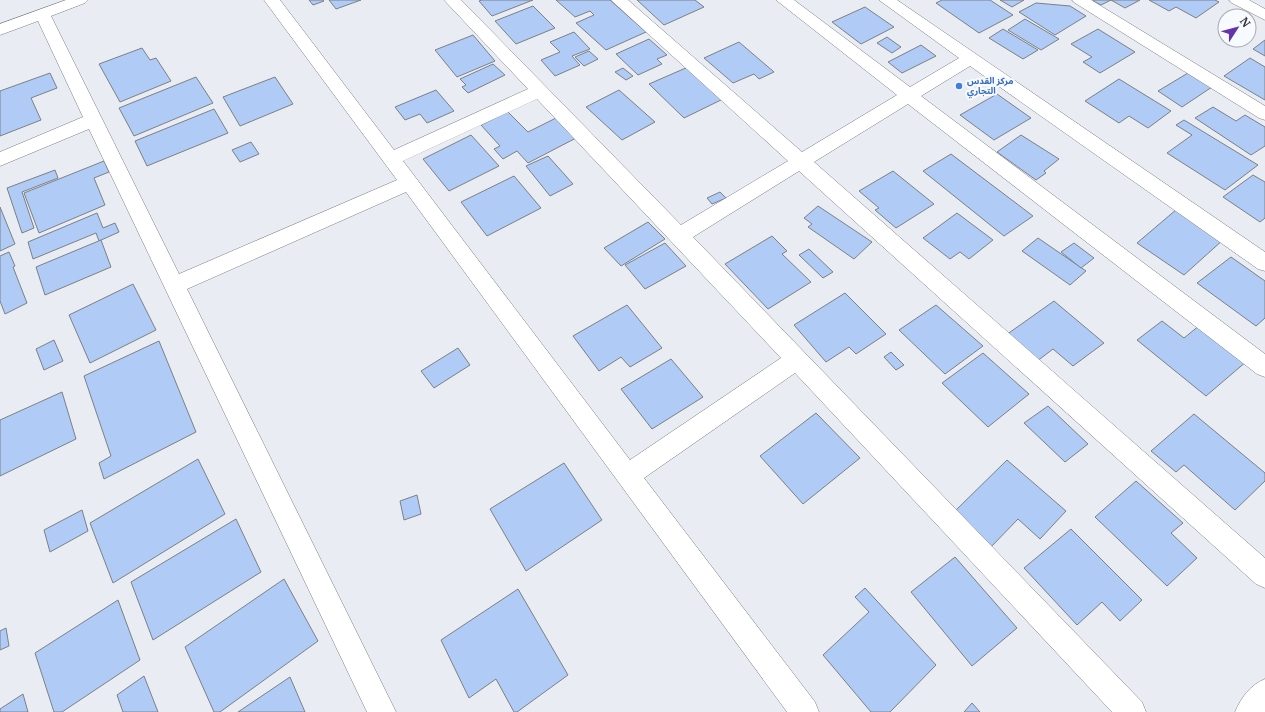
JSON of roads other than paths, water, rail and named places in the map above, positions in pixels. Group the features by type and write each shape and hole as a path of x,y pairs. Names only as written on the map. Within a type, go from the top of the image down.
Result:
{"street":[{"path":"0,30 80,0"},
{"path":"272,0 805,712"},
{"path":"452,0 1132,712"},
{"path":"620,0 1265,575"},
{"path":"784,0 1265,367"},
{"path":"887,0 1265,263"},
{"path":"1080,0 1265,114"},
{"path":"1237,0 1265,15"},
{"path":"42,14 382,712"},
{"path":"679,236 970,58"},
{"path":"391,159 539,91"},
{"path":"0,160 93,120"},
{"path":"174,286 409,183"},
{"path":"628,475 796,360"},
{"path":"1249,712 1265,693"}],"place":[{"name":"مركز القدس التجاري","path":"959,86"}]}
